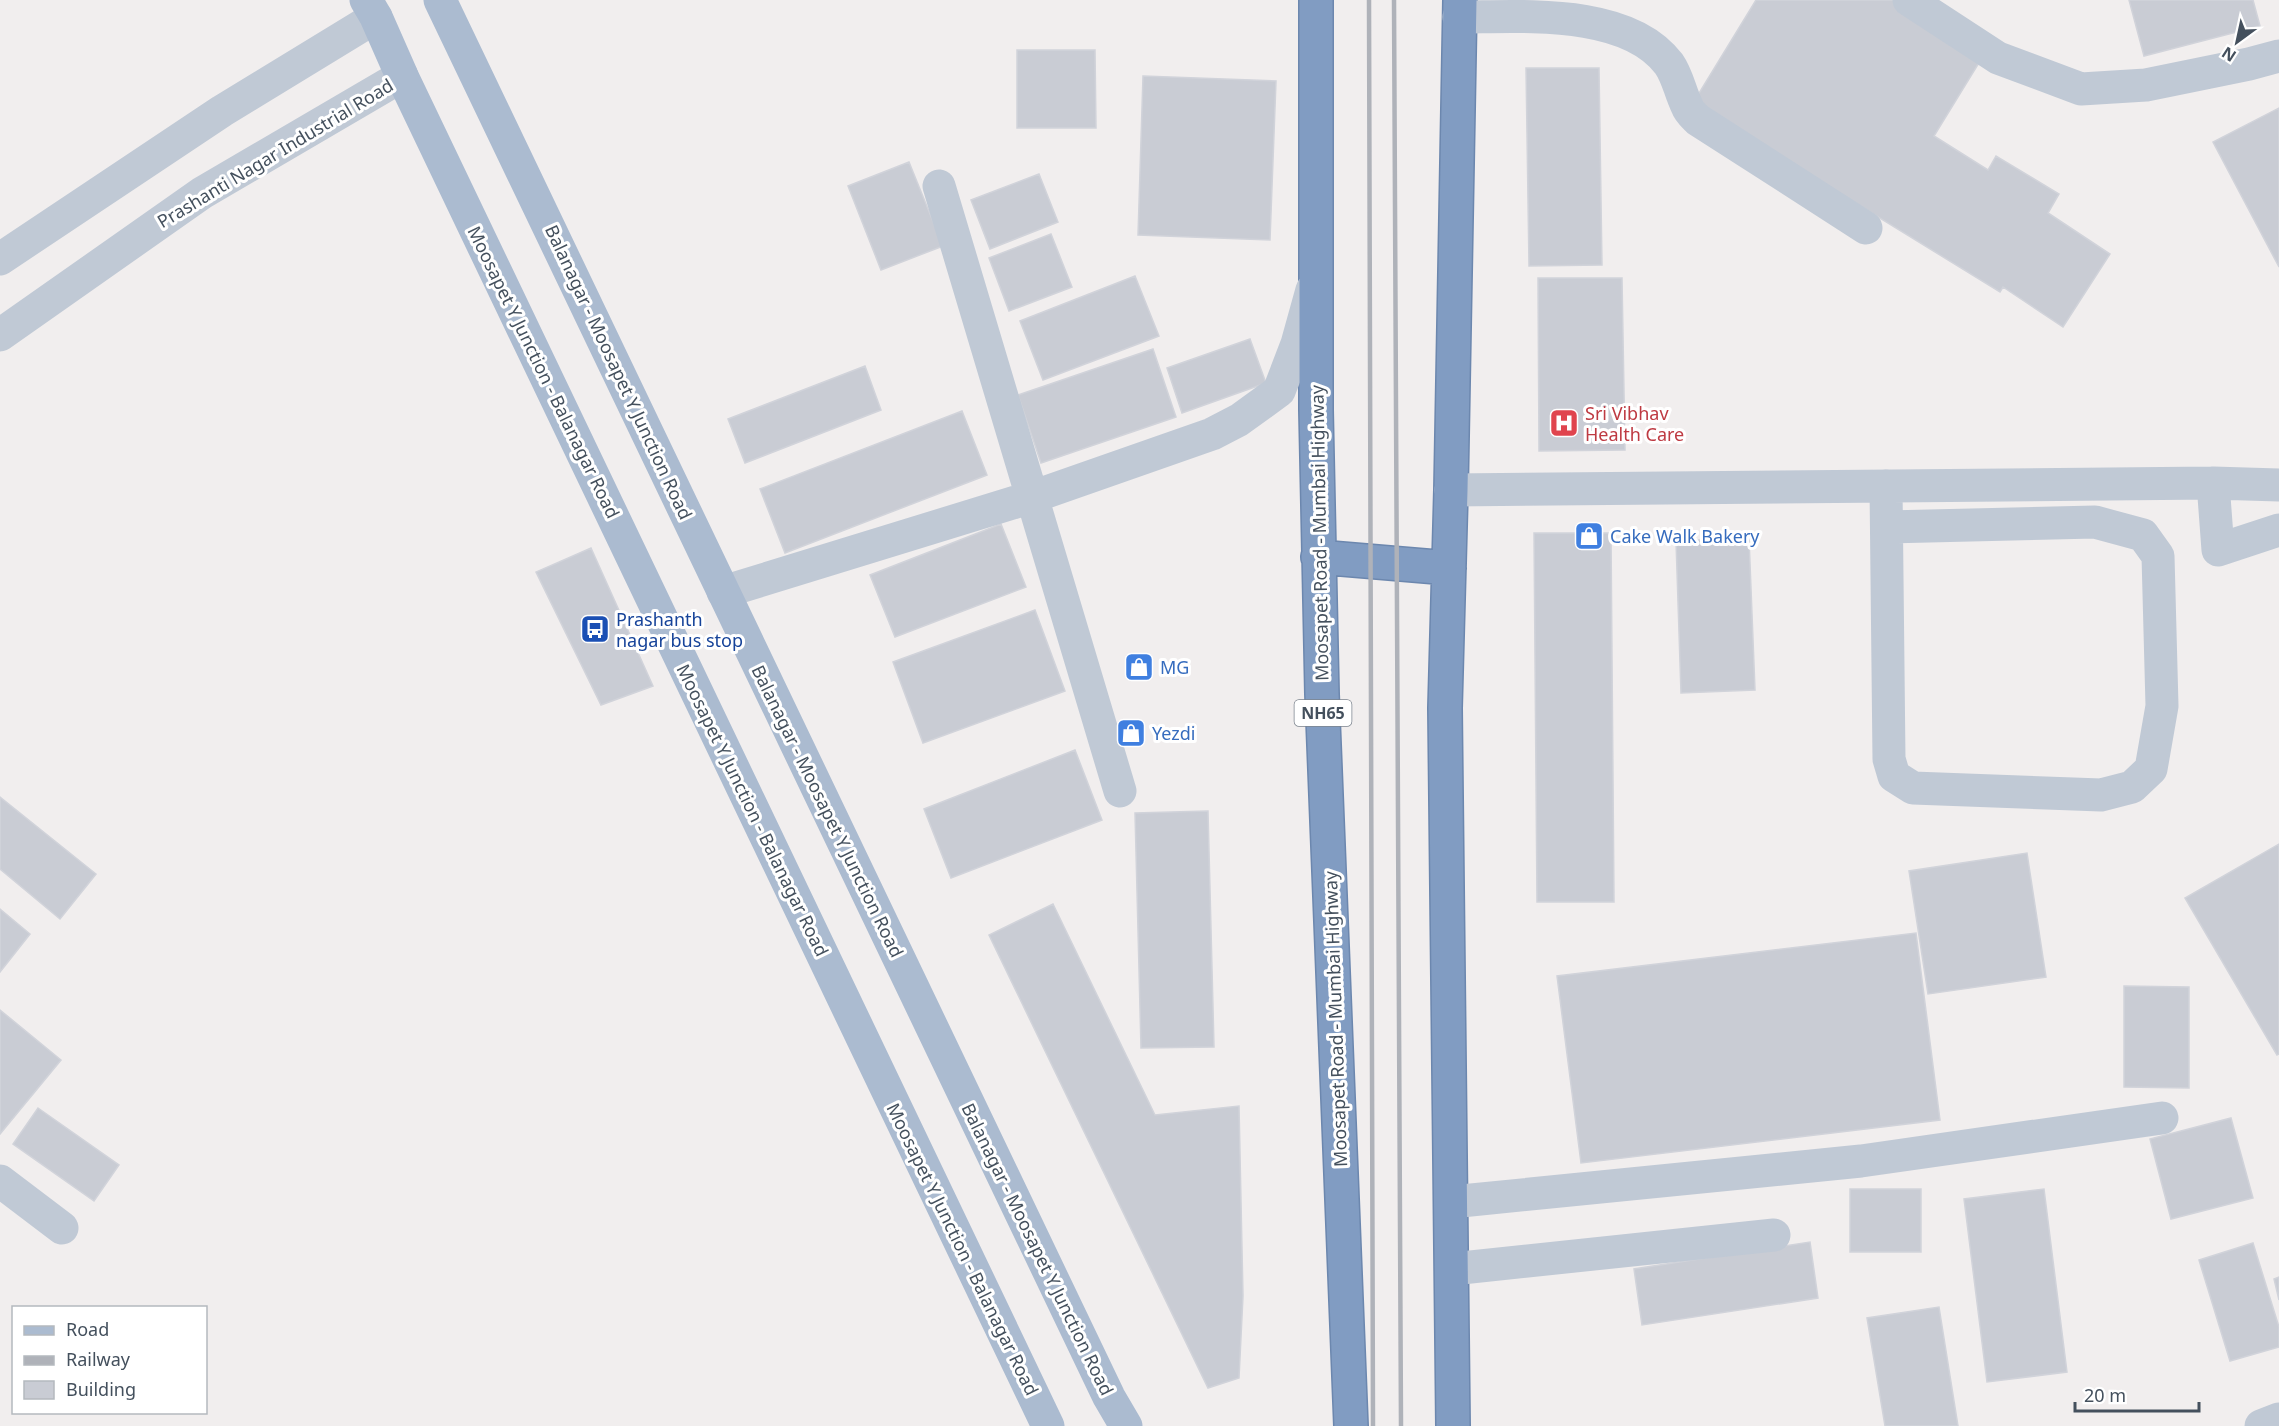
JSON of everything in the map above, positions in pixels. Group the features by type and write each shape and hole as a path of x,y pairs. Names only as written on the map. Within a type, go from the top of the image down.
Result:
{"highway":[{"name":"Moosapet Road - Mumbai Highway","path":"1316,0 1318,557 1351,1413"},
{"path":"1454,1426 1445,708 1460,9"},
{"path":"1318,557 1449,568"},
{"path":"1332,1426 1351,1413"}],"main road":[{"name":"Balanagar - Moosapet Y Junction Road","path":"440,0 1104,1386 1126,1426"},
{"name":"Moosapet Y Junction - Balanagar Road","path":"371,8 1048,1426"}],"street":[{"path":"1909,0 1998,58 2081,89 2146,85 2279,56"},
{"path":"0,259 222,111 371,8"},
{"path":"1460,9 1586,22 1634,35 1653,48 1669,64 1680,85 1687,108 1698,120 1866,228"},
{"name":"Prashanti Nagar Industrial Road","path":"0,334 202,193 402,76"},
{"path":"939,186 1120,791"},
{"path":"723,592 1032,497 1212,434 1239,420 1279,391 1297,344 1316,276"},
{"path":"1451,490 2213,483 2279,485"},
{"path":"2213,483 2218,550 2279,530"},
{"path":"1886,486 1889,759 1894,776 1913,788 2101,795 2132,787 2151,769 2162,706 2159,602 2157,556 2143,535 2095,522 1887,527"},
{"path":"1451,1202 1861,1161 2162,1118"},
{"path":"0,1181 62,1228"},
{"path":"1452,1269 1774,1235"},
{"path":"2261,1426 2279,1419"}],"building":[{"path":"1756,0 1898,0 1985,53 1934,136 1988,170 1996,156 2059,194 2048,213 2110,254 2063,327 2003,287 2000,292 1693,103"},
{"path":"2129,0 2253,0 2260,26 2144,56"},
{"path":"1017,50 1095,50 1096,128 1017,128"},
{"path":"1526,68 1599,68 1602,265 1529,266"},
{"path":"1143,76 1276,81 1270,240 1138,235"},
{"path":"2279,108 2279,267 2213,142"},
{"path":"909,162 943,246 881,270 848,186"},
{"path":"1039,174 1058,222 990,249 971,200"},
{"path":"1051,234 1072,287 1009,311 989,258"},
{"path":"1135,276 1159,336 1043,380 1020,321"},
{"path":"1538,278 1622,278 1625,450 1539,451"},
{"path":"1250,339 1266,383 1182,413 1167,368"},
{"path":"1153,349 1176,417 1041,463 1018,395"},
{"path":"865,366 881,410 745,463 728,419"},
{"path":"962,411 987,475 785,553 760,489"},
{"path":"1001,524 1026,587 895,637 870,575"},
{"path":"1534,533 1611,533 1614,902 1537,902"},
{"path":"1749,538 1755,690 1681,693 1676,541"},
{"name":"Prashanth nagar bus stop","path":"591,548 653,686 601,705 536,572"},
{"path":"1035,610 1065,691 923,743 893,662"},
{"path":"1075,750 1102,820 951,878 924,809"},
{"path":"0,797 96,874 60,919 0,869"},
{"path":"1208,811 1214,1047 1141,1048 1135,813"},
{"path":"2279,844 2279,1054 2277,1055 2185,898"},
{"path":"2027,853 2046,977 1928,994 1909,871"},
{"path":"1053,904 1155,1115 1239,1106 1243,1296 1239,1378 1208,1388 989,935"},
{"path":"0,909 30,934 0,972"},
{"path":"1916,933 1940,1120 1581,1163 1557,976"},
{"path":"2124,986 2189,987 2189,1088 2124,1087"},
{"path":"0,1010 61,1060 0,1134"},
{"path":"38,1108 119,1165 94,1201 13,1144"},
{"path":"2231,1118 2253,1198 2171,1219 2150,1139"},
{"path":"1850,1189 1921,1189 1921,1252 1850,1252"},
{"path":"2044,1189 2067,1372 1987,1382 1964,1199"},
{"path":"1810,1242 1818,1298 1642,1325 1634,1269"},
{"path":"2253,1243 2279,1327 2279,1347 2230,1361 2199,1260"},
{"path":"2279,1277 2279,1300 2274,1279"},
{"path":"1939,1307 1958,1426 1885,1426 1867,1318"}],"railway":[{"path":"1369,0 1373,1426"},
{"path":"1394,0 1401,1426"}],"place":[{"name":"Sri Vibhav Health Care","path":"1564,423"},
{"name":"Cake Walk Bakery","path":"1589,536"},
{"name":"Prashanth nagar bus stop","path":"595,629"},
{"name":"MG","path":"1139,667"},
{"name":"Yezdi","path":"1131,733"}]}
